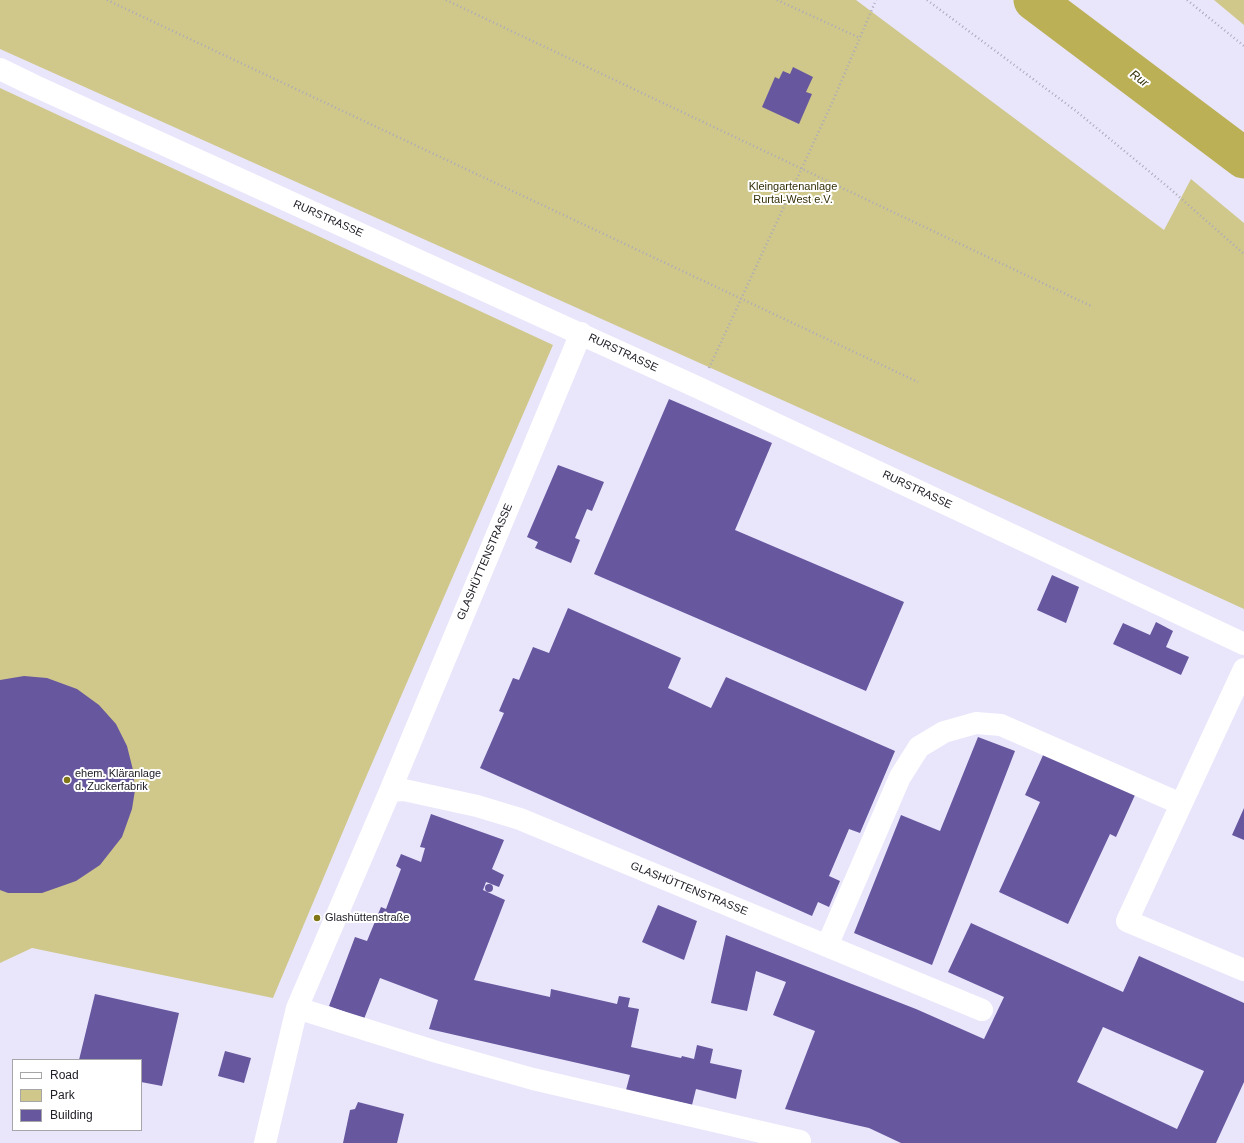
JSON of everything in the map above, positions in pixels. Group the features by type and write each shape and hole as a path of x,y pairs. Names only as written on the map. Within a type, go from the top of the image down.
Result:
{"street":[{"name":"RURSTRASSE","path":"0,69 699,388 1244,644"},
{"name":"GLASHÜTTENSTRASSE","path":"265,1143 297,1008 581,334"},
{"path":"1244,669 1127,921 1244,970"},
{"path":"828,946 900,777 919,747 944,732 976,723 1001,724 1181,804"},
{"name":"GLASHÜTTENSTRASSE","path":"390,790 404,790 419,793 477,806 520,819 982,1010"},
{"path":"297,1008 437,1052 533,1079 800,1141"}],"path":[{"path":"107,0 918,382"},
{"path":"446,0 1091,306"},
{"path":"777,0 860,38"},
{"path":"699,388 832,103 876,0"},
{"path":"927,0 1076,111 1168,187 1244,254"},
{"path":"1187,0 1244,46"}],"green space":[{"name":"Kleingartenanlage Rurtal-West e.V.","path":"0,0 856,0 1164,230 1191,179 1244,223 1244,609 1025,509 0,49"},
{"path":"1214,0 1244,0 1244,25"},
{"path":"0,88 553,345 360,791 273,998 32,948 0,963"}],"building":[{"path":"793,67 813,77 806,92 812,94 799,124 762,107 775,77 779,79 783,71 790,74"},
{"path":"669,399 772,443 735,530 904,602 866,691 594,574"},
{"path":"558,465 604,482 592,511 587,509 575,538 580,540 571,563 535,548 538,542 527,537"},
{"path":"1052,575 1079,587 1066,623 1037,610"},
{"path":"568,608 681,658 668,688 711,708 726,677 895,751 860,833 849,829 829,876 840,881 829,907 818,902 812,916 480,768 504,713 499,711 513,678 519,680 533,647 549,653"},
{"path":"1156,622 1173,631 1166,647 1189,657 1181,675 1113,644 1123,623 1150,635"},
{"name":"ehem. Kläranlage d. Zuckerfabrik","path":"24,676 47,678 77,689 99,705 116,724 127,746 133,770 135,790 132,809 122,837 100,865 76,881 42,893 8,893 0,890 0,680"},
{"path":"978,737 1015,751 932,965 854,933 901,815 940,831"},
{"path":"1044,753 1135,795 1116,837 1110,834 1068,924 999,892 1040,802 1025,795"},
{"path":"1244,808 1244,840 1232,835"},
{"path":"431,814 504,840 492,869 504,875 499,887 486,882 483,890 505,900 474,980 550,997 551,989 617,1004 619,996 630,998 628,1007 639,1009 631,1047 681,1058 682,1056 694,1059 697,1045 713,1049 710,1063 742,1070 736,1099 696,1089 692,1105 626,1090 630,1075 429,1029 438,1000 380,978 364,1019 329,1006 355,937 367,941 381,907 386,909 401,869 396,866 401,854 421,862 425,848 420,847"},
{"path":"487,884 491,884 493,888 491,892 487,892 485,890 485,886"},
{"path":"658,905 697,921 684,960 642,942"},
{"path":"971,923 1123,992 1139,956 1244,1003 1244,1082 1216,1143 901,1143 869,1128 785,1109 815,1031 773,1015 786,982 756,971 747,1011 711,1003 726,935 916,1009 984,1039 1004,997 948,972","holes":["1103,1027 1204,1071 1177,1129 1077,1082"]},
{"path":"95,994 179,1013 162,1086 142,1082 142,1059 79,1059"},
{"path":"225,1051 251,1058 244,1083 218,1076"},
{"path":"358,1102 404,1114 397,1143 343,1143 350,1110 355,1109"}],"waterway":[{"name":"Rur","path":"1034,0 1244,158"}],"place":[{"name":"ehem. Kläranlage d. Zuckerfabrik","path":"67,780"},
{"name":"Glashüttenstraße","path":"317,918"}]}
